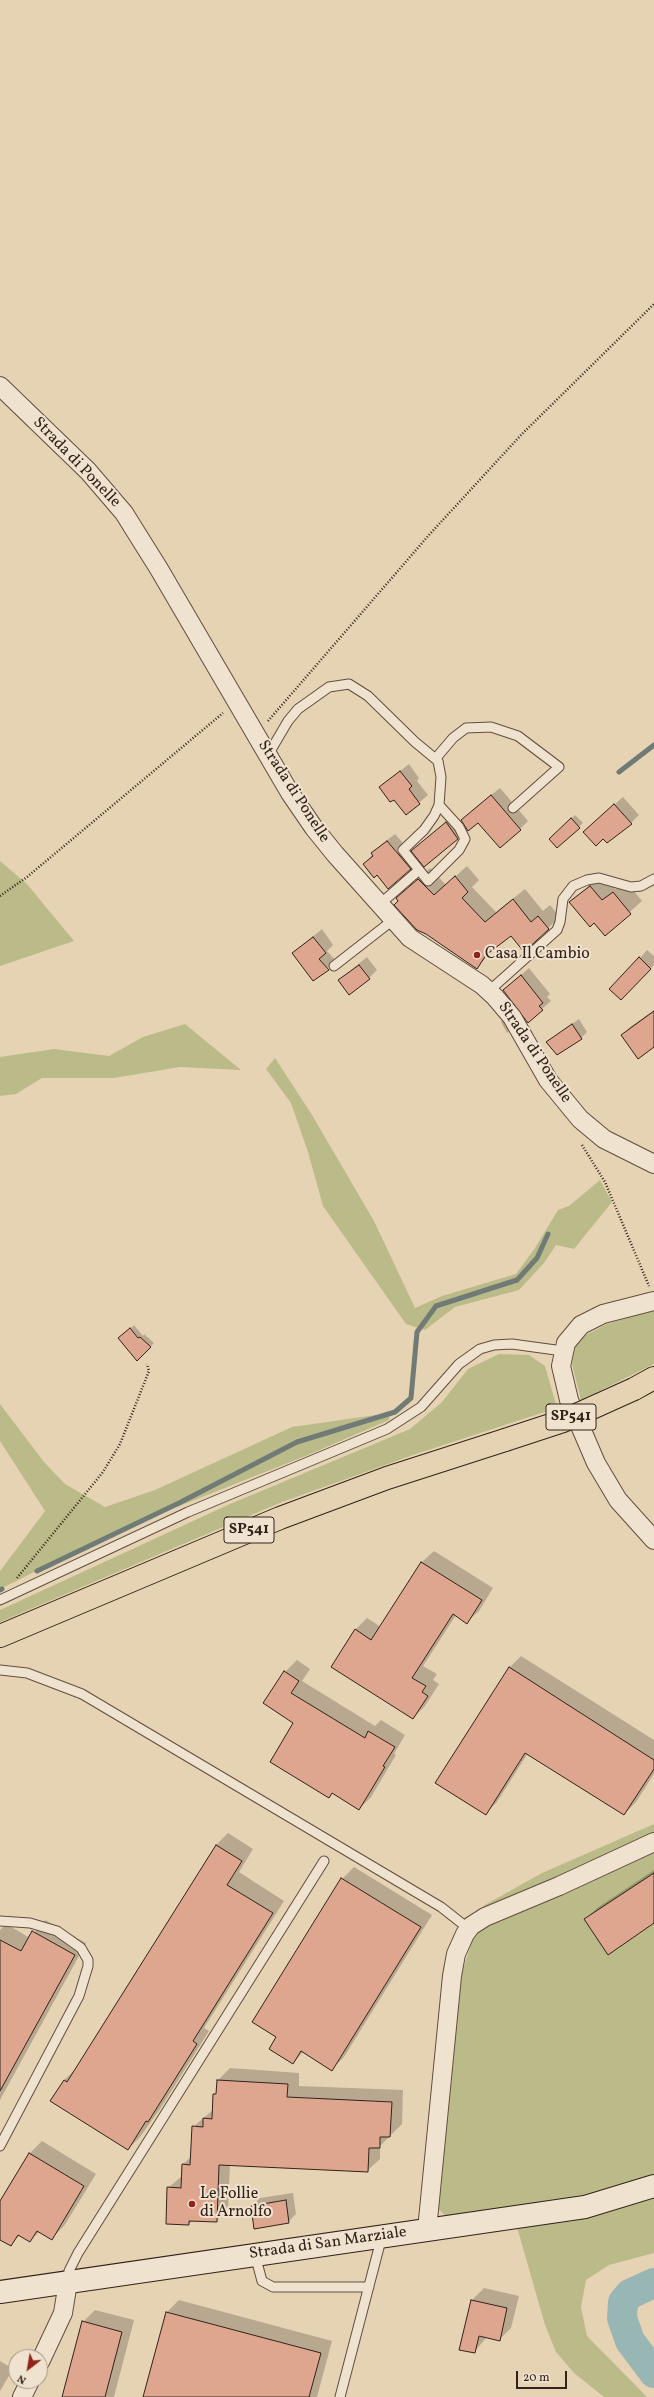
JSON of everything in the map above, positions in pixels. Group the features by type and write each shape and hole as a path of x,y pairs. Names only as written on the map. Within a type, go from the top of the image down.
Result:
{"main road":[{"name":"SP541","path":"0,1636 280,1518 392,1476 563,1421 634,1389 654,1378"}],"street":[{"name":"Strada di Ponelle","path":"0,386 88,471 124,513 159,569 268,755 314,828 379,905 416,943 489,991 512,1017 553,1087 580,1119 604,1139 654,1164"},
{"path":"653,1296 587,1321 573,1332 563,1351 561,1366 567,1391 596,1463 618,1500 654,1540"},
{"path":"427,2230 453,1968 459,1947 469,1929 485,1917 559,1886 654,1842"},
{"name":"Strada di San Marziale","path":"0,2292 585,2207 624,2197 654,2186"},
{"path":"46,2349 63,2313 68,2282"}],"lane":[{"path":"268,755 283,728 298,709 323,690 343,684 361,690 421,748 436,758 440,769 439,805 430,824 403,850 428,881 464,842 462,831 439,805"},
{"path":"436,758 453,738 466,728 491,727 518,736 559,767 513,808"},
{"path":"379,905 419,870"},
{"path":"489,991 557,930 560,922 563,899 573,886 587,880 599,878 631,887 641,886 654,879"},
{"path":"334,966 393,920"},
{"path":"0,1600 188,1512 388,1429 421,1406 464,1360 480,1349 503,1344 563,1351"},
{"path":"0,1670 27,1673 82,1694 441,1907 469,1929"},
{"path":"68,2282 69,2271 78,2253 324,1861"},
{"path":"0,1921 30,1923 57,1931 81,1948 88,1960 88,1966 78,1996 0,2146"},
{"path":"340,2397 382,2236"},
{"path":"255,2255 260,2277 265,2283 273,2287 369,2287"}],"path":[{"path":"256,735 429,535 516,441 654,304"},
{"path":"0,896 27,877 237,703"},
{"path":"578,1139 606,1182 653,1296"},
{"path":"10,1595 19,1573 103,1472 117,1450 149,1371 147,1364"}],"green space":[{"path":"0,861 27,884 74,941 0,966"},
{"path":"185,1024 241,1070 180,1067 114,1078 42,1078 16,1094 0,1096 0,1057 54,1049 109,1056 143,1037"},
{"path":"275,1058 312,1115 374,1221 415,1308 442,1296 516,1274 535,1248 558,1210 569,1206 600,1180 612,1202 574,1249 556,1245 544,1263 519,1290 455,1307 425,1330 406,1324 323,1206 308,1152 291,1103 266,1069"},
{"path":"654,1310 654,1364 581,1400 572,1364 574,1346 584,1336 607,1324"},
{"path":"499,1354 529,1355 545,1366 557,1408 413,1455 282,1502 0,1622 0,1610 230,1504 410,1429 442,1402 468,1369"},
{"path":"0,1404 44,1462 65,1484 105,1507 155,1490 292,1427 390,1413 389,1420 308,1455 119,1530 0,1589 0,1571 45,1511 0,1441"},
{"path":"654,1824 654,2253 609,2265 586,2280 581,2307 587,2336 647,2397 604,2397 574,2373 556,2352 545,2325 517,2227 447,2217 438,2209 437,2194 462,1973 483,1906 542,1873"}],"building":[{"path":"400,771 412,786 409,789 420,804 406,815 394,800 390,802 379,787"},
{"path":"491,795 521,830 500,848 478,823 468,831 461,820"},
{"path":"614,804 632,824 607,843 603,839 596,846 583,832"},
{"path":"571,818 580,828 557,848 549,839"},
{"path":"446,822 458,839 424,867 411,851"},
{"path":"387,841 411,869 388,889 377,875 374,878 363,864 373,856 371,853"},
{"path":"455,876 468,892 462,898 485,922 513,899 531,922 538,916 549,929 524,952 511,936 486,955 477,969 426,934 417,930 394,905 398,901 396,898 418,879 434,895"},
{"path":"590,886 602,900 613,892 631,914 605,936 594,923 590,927 569,902"},
{"path":"313,937 326,953 319,959 329,970 313,981 292,953"},
{"path":"639,957 651,969 621,1000 609,989"},
{"path":"359,965 370,979 349,995 338,980"},
{"path":"521,975 543,1003 539,1006 543,1010 528,1023 503,990"},
{"path":"654,1011 654,1047 638,1059 621,1035"},
{"path":"572,1024 582,1039 557,1055 546,1042"},
{"path":"130,1328 138,1338 140,1337 151,1347 137,1361 118,1338"},
{"path":"421,1562 482,1600 467,1624 453,1614 412,1678 426,1686 422,1692 428,1696 413,1719 331,1667 355,1629 371,1640"},
{"path":"509,1667 654,1760 654,1769 624,1815 525,1753 486,1815 435,1783"},
{"path":"284,1671 299,1681 291,1693 365,1738 368,1731 395,1747 383,1766 385,1767 359,1810 332,1793 329,1798 270,1762 293,1723 263,1703"},
{"path":"216,1845 242,1861 227,1885 273,1913 193,2041 197,2044 148,2122 146,2121 128,2150 50,2101 64,2080 67,2082"},
{"path":"654,1873 654,1923 608,1955 584,1919"},
{"path":"341,1878 421,1927 332,2071 301,2051 293,2064 269,2049 276,2037 252,2022"},
{"path":"32,1931 75,1955 0,2091 0,1940 21,1951"},
{"path":"217,2080 288,2084 287,2097 392,2102 390,2137 380,2137 380,2148 369,2148 368,2172 219,2165 217,2222 189,2221 189,2225 166,2224 167,2187 181,2188 182,2164 190,2165 192,2126 203,2127 203,2118 212,2119 213,2094 216,2094"},
{"path":"29,2153 84,2186 52,2240 37,2231 30,2242 18,2235 11,2246 0,2240 0,2201"},
{"path":"286,2200 289,2223 254,2229 251,2206"},
{"path":"471,2300 507,2308 500,2341 479,2336 475,2353 459,2350"},
{"path":"166,2312 321,2353 309,2397 143,2397"},
{"path":"82,2321 122,2332 105,2397 62,2397"}],"waterway":[{"path":"619,772 654,745"},
{"path":"37,1571 179,1503 297,1442 395,1412 411,1398 417,1332 436,1306 517,1280 537,1258 548,1234"},
{"path":"654,2283 630,2294 623,2302 622,2318 630,2341 654,2373"}],"place":[{"name":"Casa Il Cambio","path":"477,955"},
{"name":"Le Follie di Arnolfo","path":"192,2204"}]}
